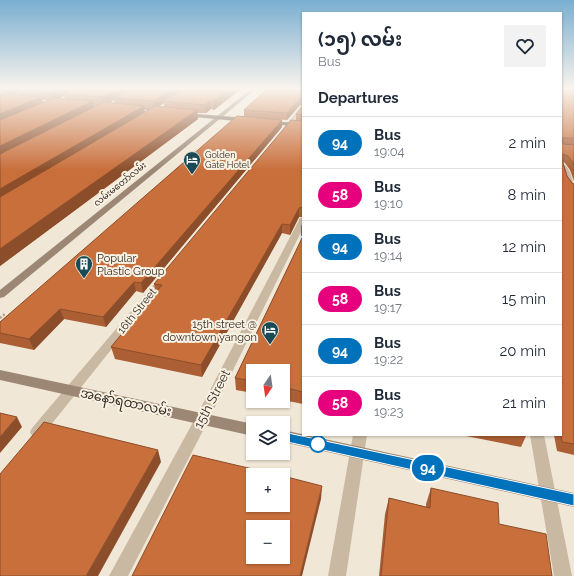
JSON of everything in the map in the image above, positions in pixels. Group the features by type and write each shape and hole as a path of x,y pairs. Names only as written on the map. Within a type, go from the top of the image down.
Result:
{"main road":[{"path":"219,116 253,119"},
{"name":"လမ်းမတော်လမ်း","path":"0,295 219,116"},
{"path":"260,120 302,123"},
{"path":"562,145 574,146"},
{"name":"အနော်ရထာလမ်း","path":"0,375 246,428"},
{"path":"290,438 574,500"}],"street":[{"path":"280,136 296,116"},
{"path":"562,166 574,189"},
{"name":"15th Street","path":"118,576 202,419 302,222"},
{"name":"16th Street","path":"31,439 170,270"},
{"path":"337,576 360,436"},
{"path":"537,436 563,576"}],"path":[{"path":"0,318 6,313"}],"building":[{"path":"10,116 62,116 0,146 0,120"},
{"path":"76,116 127,116 0,189 0,154"},
{"path":"138,116 189,116 0,249 0,197"},
{"path":"237,116 282,120 141,283 134,282 103,317 60,309 29,339 0,333 0,322"},
{"path":"562,116 574,116 574,138 562,138"},
{"path":"291,120 302,121 302,207 299,208 290,225 282,224 201,365 111,347 162,285 154,284"},
{"path":"562,138 563,144 574,145 574,166 568,156 563,154 563,163 567,176 574,184 574,444 562,442"},
{"path":"302,238 302,392 290,389 290,364 246,364 246,380 235,378"},
{"path":"0,413 17,417 0,437"},
{"path":"44,422 158,450 86,576 0,576 0,474"},
{"path":"193,455 248,468 246,468 246,512 290,512 290,478 322,486 300,576 132,576"},
{"path":"431,488 498,503 499,524 546,534 552,576 381,576 389,498 430,508"}],"bus line":[{"name":"94","path":"290,438 574,500"}],"place":[{"name":"Golden Gate Hotel","path":"192,175"},
{"name":"Popular Plastic Group","path":"84,279"},
{"name":"15th street @ downtown yangon","path":"270,345"}]}
